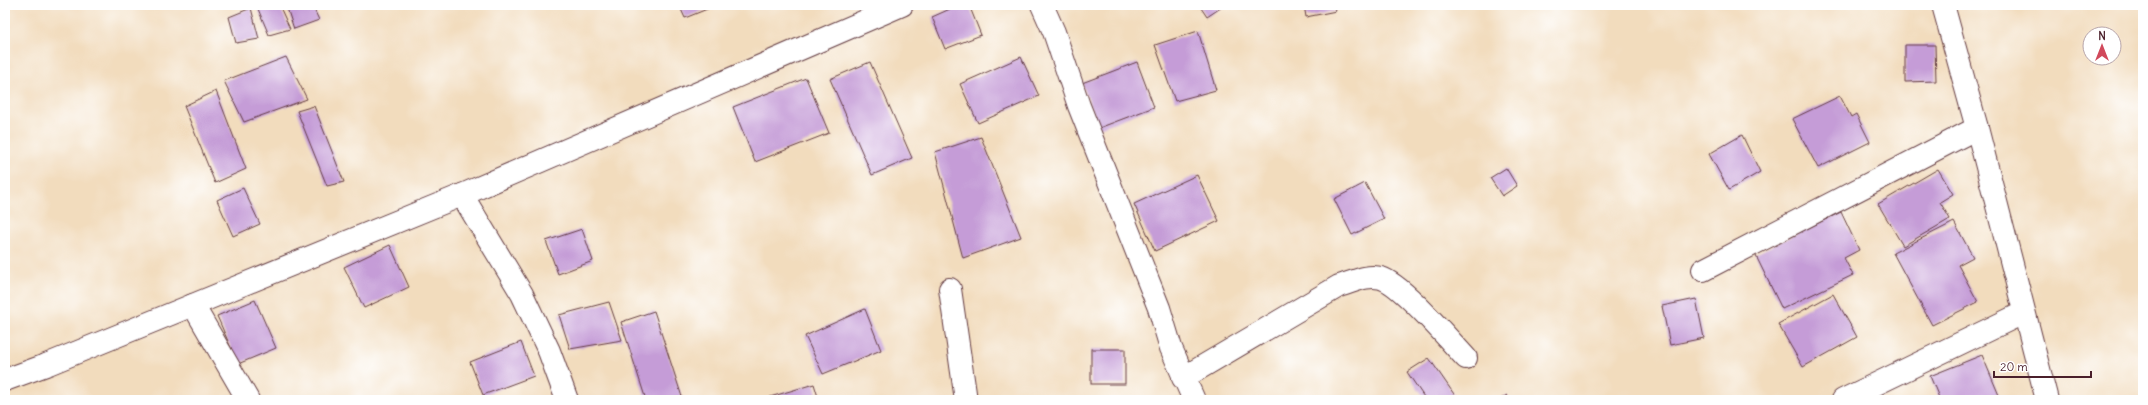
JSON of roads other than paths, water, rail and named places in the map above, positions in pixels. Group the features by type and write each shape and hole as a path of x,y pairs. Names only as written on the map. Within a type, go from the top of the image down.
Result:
{"street":[{"path":"5,380 46,365 462,195 902,5"},
{"path":"1042,5 1054,32 1079,106 1159,308 1183,378 1194,400"},
{"path":"1943,5 1977,128 2023,313 2047,400"},
{"path":"1703,270 1977,128"},
{"path":"462,195 522,294 549,351 567,400"},
{"path":"1183,378 1340,286 1364,278 1381,278 1396,286 1466,358"},
{"path":"950,289 966,400"},
{"path":"194,305 248,400"},
{"path":"1843,400 2023,313"}]}
